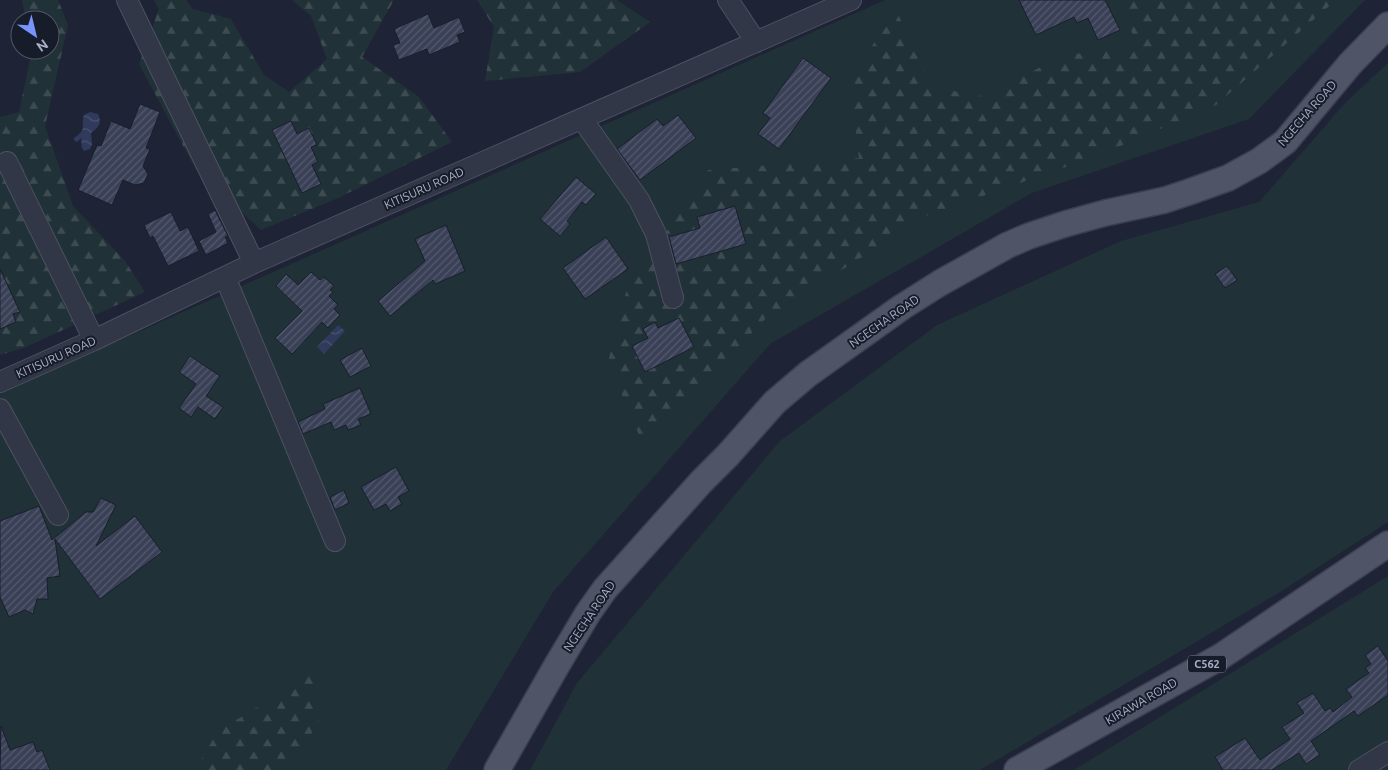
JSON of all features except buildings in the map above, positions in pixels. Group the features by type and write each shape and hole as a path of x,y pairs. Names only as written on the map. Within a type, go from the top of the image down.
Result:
{"main road":[{"name":"NGECHA ROAD","path":"497,770 588,613 605,589 775,402 808,374 917,297 977,261 1029,236 1105,213 1165,200 1228,178 1259,161 1285,142 1350,64 1388,25"},
{"name":"KIRAWA ROAD","path":"1017,770 1220,657 1388,544"}],"street":[{"path":"128,0 254,263"},
{"path":"728,0 756,42"},
{"name":"KITISURU ROAD","path":"0,382 94,340 254,263 851,0"},
{"path":"582,119 643,209 656,234 673,298"},
{"path":"7,162 94,340"},
{"path":"225,277 335,541"},
{"path":"0,409 58,515"},
{"path":"1359,770 1386,759"}],"green space":[{"path":"22,0 58,0 68,25 45,126 73,206 125,261 145,292 26,347 0,355 0,117 19,112 30,60 60,60 60,10 24,10"},
{"path":"154,0 186,0 193,9 231,19 264,75 289,92 327,59 311,16 292,0 394,0 362,57 419,97 452,142 338,198 261,230 196,170 139,64 159,9"},
{"path":"477,0 617,0 650,22 580,72 485,81 494,27"},
{"path":"885,0 1365,0 1249,119 1032,193 770,344 553,592 446,770 0,770 0,391 129,336"},
{"path":"1122,0 1336,0 1216,105 1097,156 928,215 766,318 644,447 608,362 626,292 708,170 859,158 849,77 897,12 931,87 987,97 1060,56 1136,46"},
{"path":"1388,63 1388,522 1280,592 980,770 530,770 577,683 780,441 937,325 1121,241 1259,202 1346,102"},
{"path":"1388,576 1388,770 1074,770"},
{"path":"312,674 319,721 290,770 195,770 218,731"}],"water":[{"path":"90,112 98,114 100,122 98,127 91,133 92,144 90,149 84,151 81,138 77,142 74,138 82,130 84,115"},
{"path":"338,325 345,331 324,354 317,347"}]}
